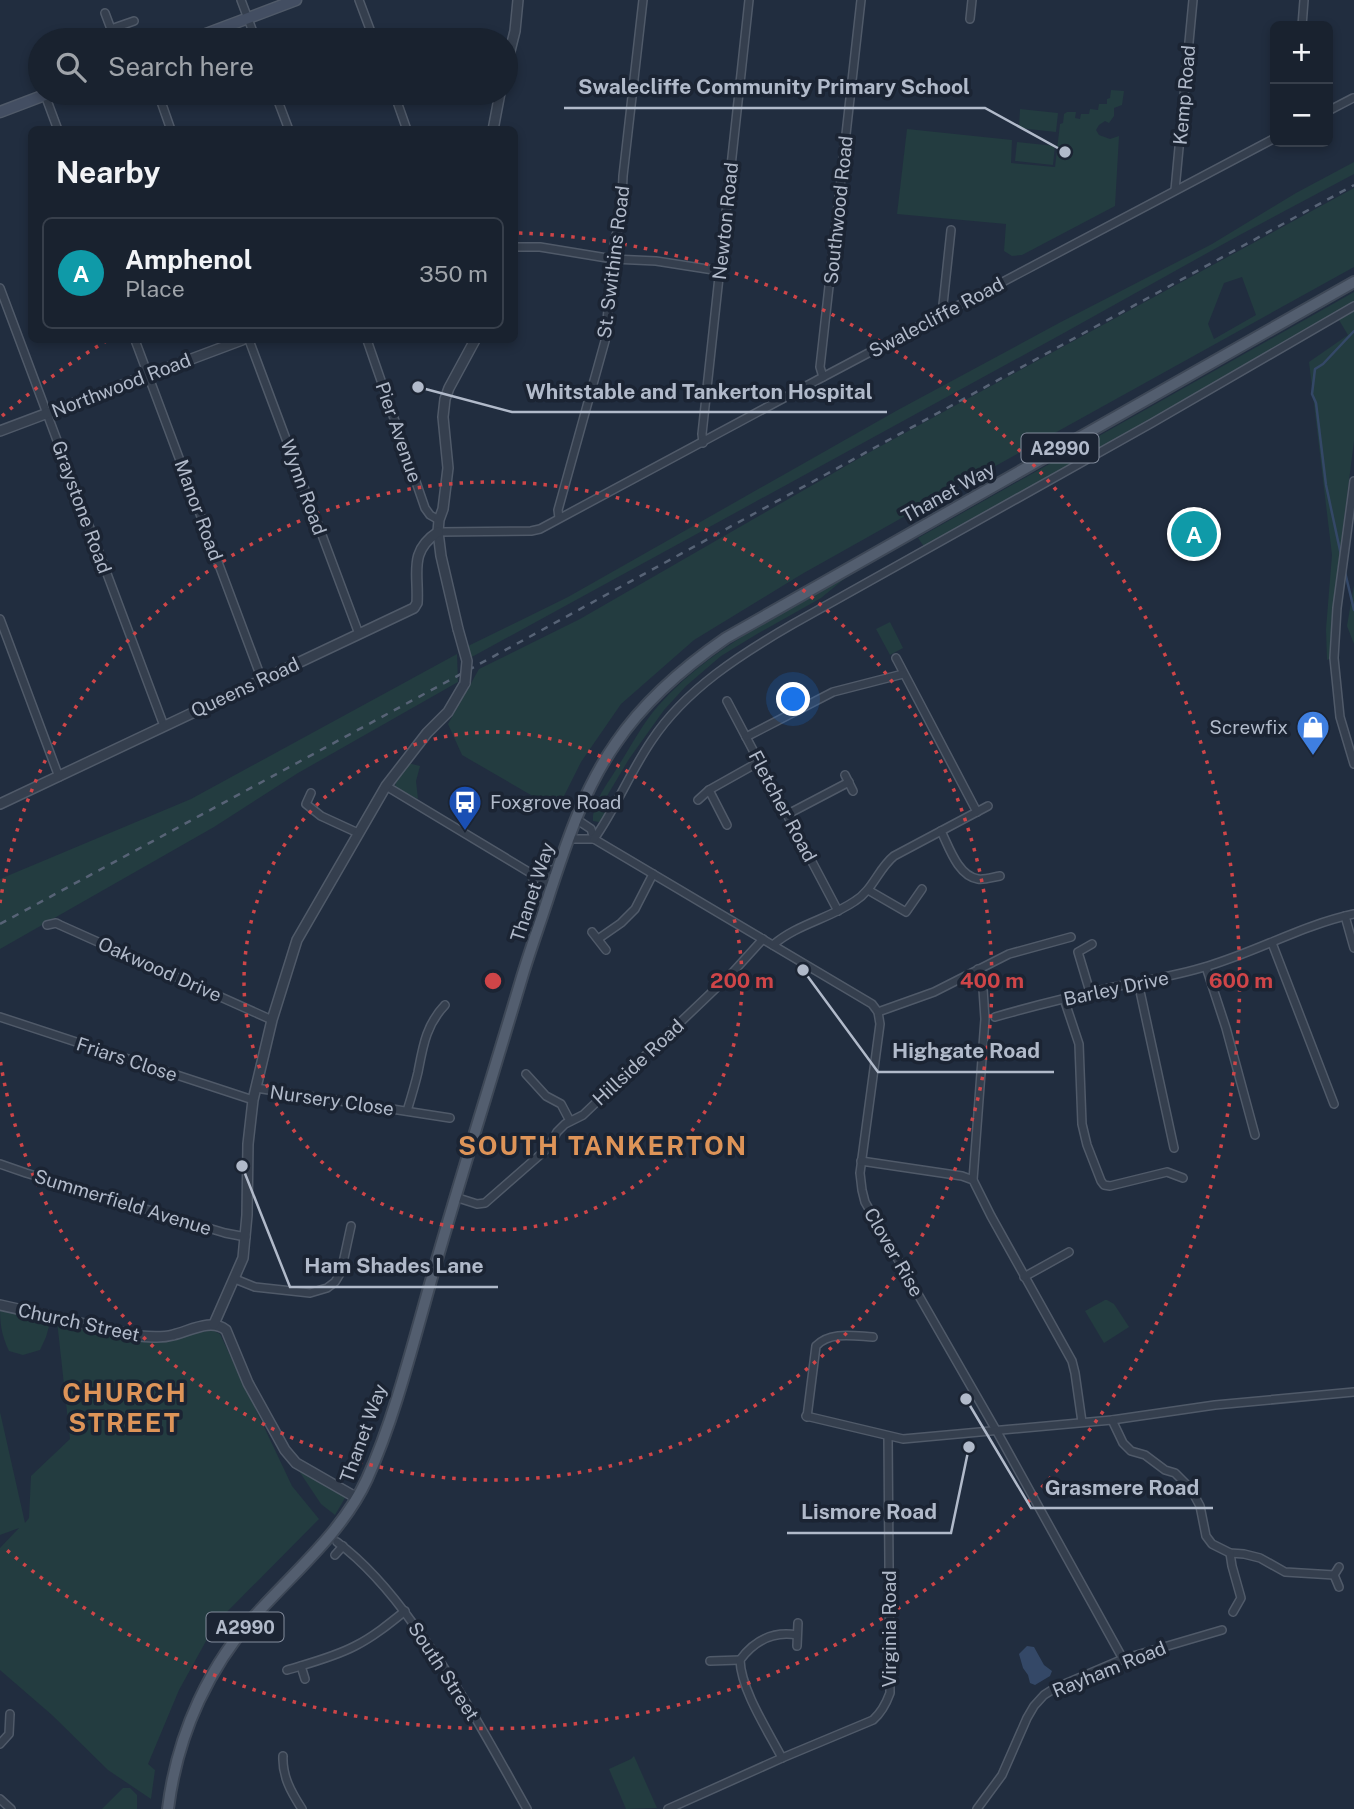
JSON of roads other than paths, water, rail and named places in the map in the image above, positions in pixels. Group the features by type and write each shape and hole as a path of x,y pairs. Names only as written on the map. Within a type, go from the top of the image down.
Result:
{"main road":[{"path":"221,28 296,0"},
{"path":"0,112 28,102"},
{"name":"Thanet Way","path":"168,1809 184,1733 223,1656 250,1621 334,1530 357,1498 374,1462 388,1424 455,1196 557,869 596,775 616,742 651,699 687,666 716,645 778,607 1354,282"}],"street":[{"path":"241,0 251,28"},
{"path":"359,0 370,28"},
{"path":"515,28 518,0"},
{"name":"St. Swithins Road","path":"559,518 558,510 604,341 615,238 621,221 623,176 643,0"},
{"name":"Newton Road","path":"703,443 749,0"},
{"name":"Southwood Road","path":"823,377 820,367 861,0"},
{"path":"970,19 972,0"},
{"name":"Kemp Road","path":"1175,190 1193,0"},
{"path":"1302,21 1304,0"},
{"path":"105,13 111,28"},
{"path":"114,28 134,21"},
{"path":"1333,108 1354,98 1354,92"},
{"path":"51,105 57,126"},
{"path":"162,105 170,126"},
{"path":"280,105 287,126"},
{"path":"398,105 406,126"},
{"path":"494,126 498,105"},
{"name":"Swalecliffe Road","path":"438,532 541,529 1270,141"},
{"path":"942,314 950,230"},
{"path":"518,247 540,247 613,259 656,261 720,271"},
{"name":"Graystone Road","path":"0,288 164,726"},
{"path":"594,839 653,738 683,703 729,664 793,624 1152,423 1354,306"},
{"name":"Manor Road","path":"136,343 262,680"},
{"name":"Northwood Road","path":"0,431 234,343"},
{"name":"Wynn Road","path":"250,343 359,634"},
{"name":"Pier Avenue","path":"368,343 425,508 429,515 439,520"},
{"path":"357,1498 296,1463 285,1450 248,1383 226,1330 214,1324 243,1258 248,1144 253,1100 272,1020 297,940 386,786 427,733 448,712 465,683 467,661 441,556 438,532 448,468 443,416 445,399 457,370 473,343"},
{"path":"1354,481 1337,608 1334,658 1340,717 1354,764"},
{"name":"Queens Road","path":"0,804 414,608 417,603 418,554 423,544 438,532"},
{"path":"0,619 59,777"},
{"path":"895,658 977,812"},
{"path":"746,737 833,692 903,674"},
{"name":"Fletcher Road","path":"727,701 838,911"},
{"path":"698,800 709,790 759,762"},
{"path":"788,814 847,778 853,791"},
{"path":"386,786 552,886"},
{"path":"709,790 727,825"},
{"path":"311,793 306,804 321,816 358,833"},
{"path":"774,945 794,929 857,900 868,890 892,857 988,806"},
{"path":"576,819 591,828 594,839"},
{"path":"941,831 960,868 968,875 977,879 1000,876"},
{"path":"568,839 594,839 872,1004 878,1012 934,992 997,959 1071,937"},
{"path":"532,874 557,869"},
{"path":"532,874 536,899 533,942"},
{"path":"598,940 621,923 635,908 653,874"},
{"path":"868,890 906,912 922,889"},
{"name":"Barley Drive","path":"995,1017 1090,992 1206,967 1318,923 1354,914"},
{"path":"1345,916 1354,948"},
{"name":"Oakwood Drive","path":"47,925 60,925 272,1020"},
{"path":"592,932 606,950"},
{"name":"Hillside Road","path":"455,1196 477,1204 485,1203 549,1147 557,1132 583,1115 733,972 763,939"},
{"path":"1272,943 1334,1104"},
{"path":"1090,992 1078,951 1092,944"},
{"path":"1206,967 1226,1028 1255,1135"},
{"path":"978,970 983,989 985,1019 973,1180 1072,1361 1082,1422"},
{"path":"1138,982 1174,1149"},
{"path":"1064,999 1079,1044 1082,1124 1101,1181 1110,1186 1167,1172 1183,1178"},
{"name":"Nursery Close","path":"407,1111 425,1038 436,1014 445,1005"},
{"name":"Clover Rise","path":"878,1012 880,1024 861,1161 865,1202 996,1430 1123,1660"},
{"name":"Friars Close","path":"0,1017 253,1100"},
{"name":"Hillside Road","path":"526,1074 546,1096 561,1104 570,1121"},
{"name":"Nursery Close","path":"257,1088 450,1118"},
{"path":"861,1161 962,1175 973,1180"},
{"name":"Summerfield Avenue","path":"0,1164 225,1233 246,1237"},
{"path":"235,1279 255,1287 296,1292 316,1292 327,1288 341,1272 351,1226"},
{"path":"1024,1277 1069,1252"},
{"name":"Church Street","path":"0,1305 139,1336 171,1335 214,1324"},
{"path":"873,1337 828,1338 821,1340 816,1346 807,1417 903,1439 1112,1420 1215,1405 1354,1392"},
{"path":"1112,1420 1123,1443 1131,1451 1145,1455 1161,1468 1184,1480 1200,1506 1206,1536 1212,1544 1230,1553 1260,1558 1285,1572 1336,1571 1339,1587"},
{"name":"Virginia Road","path":"668,1809 873,1720 886,1705 891,1693 888,1436"},
{"name":"South Street","path":"335,1555 340,1544 372,1572 405,1611 460,1691 527,1809"},
{"path":"1230,1553 1241,1598 1233,1612"},
{"path":"288,1670 355,1646 405,1611"},
{"path":"797,1646 798,1623"},
{"name":"Rayham Road","path":"976,1809 1002,1775 1027,1718 1044,1695 1123,1660 1222,1630"},
{"path":"782,1758 740,1673 740,1660 755,1644 767,1637 797,1635"},
{"path":"710,1661 740,1660"},
{"path":"301,1666 305,1679"},
{"path":"0,1744 9,1734 10,1714"},
{"path":"283,1756 285,1777 302,1809"},
{"path":"0,1799 11,1809"},
{"path":"688,1800 692,1809"}],"water":[{"path":"1027,1646 1034,1647 1044,1665 1052,1671 1050,1676 1035,1685 1030,1683 1019,1654"}],"waterway":[{"path":"1341,555 1326,485 1316,403 1312,394 1315,369 1354,331"},
{"path":"1345,572 1354,610"}],"railway":[{"path":"0,924 1354,185"}],"place":[{"name":"Swalecliffe Community Primary School","path":"1065,152"},
{"name":"Whitstable and Tankerton Hospital","path":"418,387"},
{"name":"Amphenol","path":"1194,534"},
{"name":"Screwfix","path":"1313,757"},
{"name":"Foxgrove Road","path":"465,832"},
{"name":"Highgate Road","path":"803,970"},
{"name":"Ham Shades Lane","path":"242,1166"},
{"name":"Grasmere Road","path":"966,1399"},
{"name":"Lismore Road","path":"969,1447"}],"district":[{"name":"SOUTH TANKERTON","path":"603,1145"},
{"name":"CHURCH STREET","path":"125,1407"}]}
